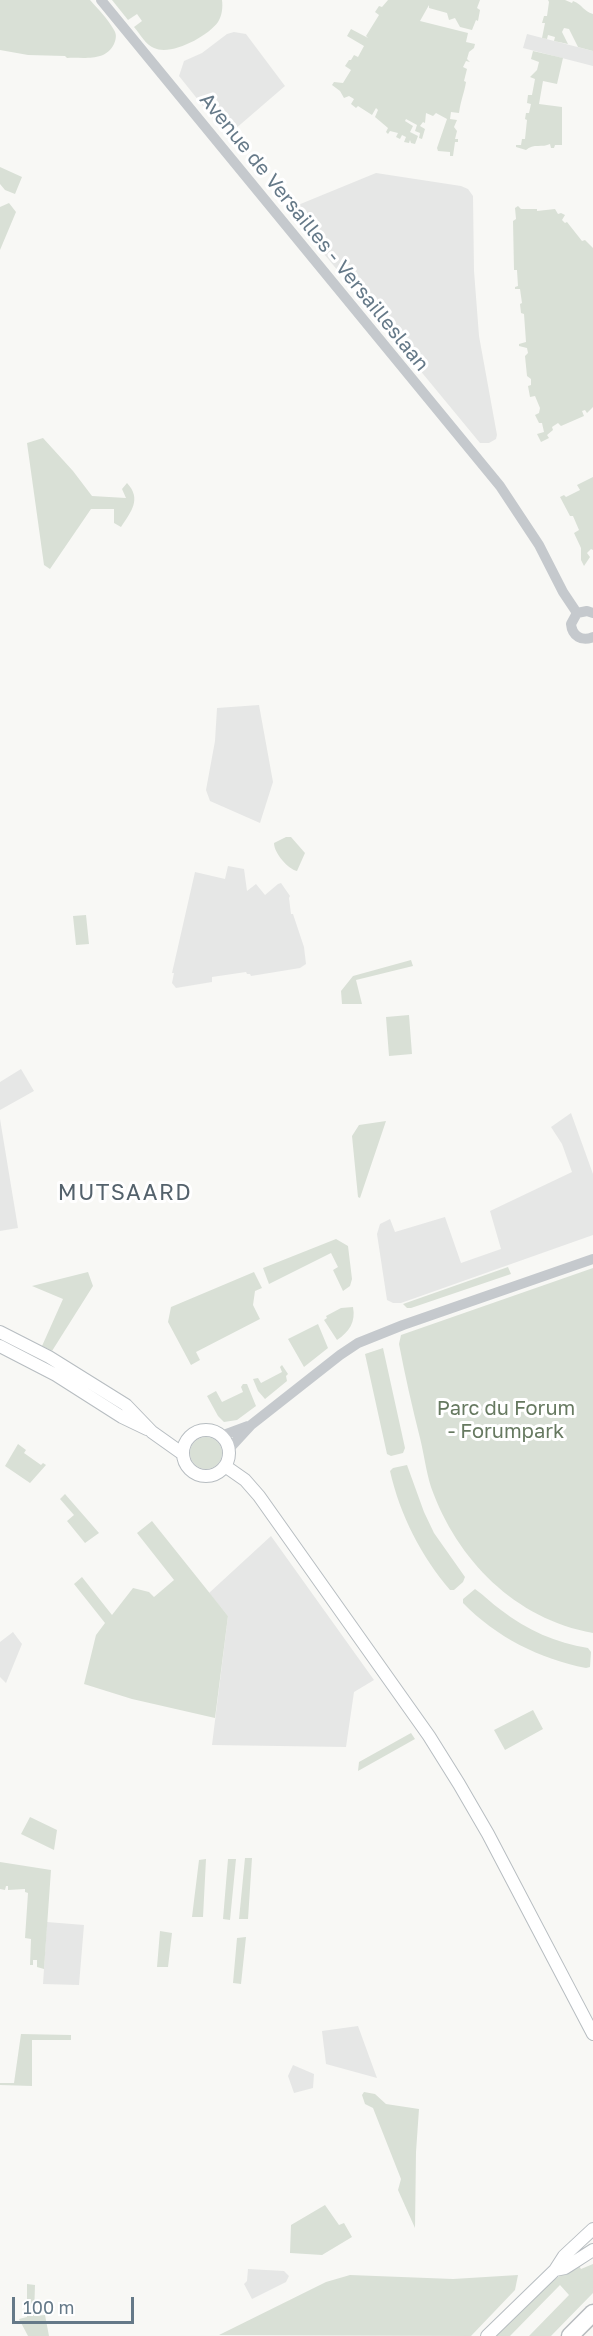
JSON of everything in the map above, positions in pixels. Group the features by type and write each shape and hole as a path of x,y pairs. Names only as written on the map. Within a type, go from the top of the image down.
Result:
{"highway":[{"path":"570,2336 593,2313"}],"main road":[{"path":"0,1332 49,1356 96,1386 132,1410 152,1432"},
{"path":"0,1346 57,1375 122,1417 152,1432 183,1454 191,1470 202,1476 217,1473 225,1466 228,1450 221,1436 209,1431 201,1431 188,1439 170,1444"},
{"path":"183,1454 188,1439"},
{"path":"225,1466 245,1480 259,1496 439,1752 488,1834 593,2034"},
{"path":"487,2336 555,2270 564,2256 593,2229"},
{"path":"555,2270 565,2268 593,2250"}],"street":[{"name":"Avenue de Versailles - Versailleslaan","path":"100,0 500,486 539,545 563,592 577,613"},
{"path":"592,640 579,638 572,631 571,621 577,613 587,610 593,613"},
{"path":"228,1450 251,1425 340,1355 371,1337 593,1259"},
{"path":"221,1436 251,1425"}],"shaded area":[{"path":"234,32 246,34 285,86 227,136 179,76 184,61 202,53 227,34"},
{"path":"527,34 593,51 593,66 523,48"},
{"path":"376,173 461,186 468,189 473,196 474,271 479,336 497,435 496,439 489,443 480,443 296,220 298,205"},
{"path":"259,705 273,782 260,823 210,801 206,790 215,741 217,708"},
{"path":"228,866 244,869 247,891 256,884 265,895 281,883 290,896 291,914 293,914 304,947 306,964 300,968 251,976 246,972 212,977 212,982 176,988 172,983 174,973 172,973 195,872 225,879"},
{"path":"21,1069 34,1091 0,1110 0,1082"},
{"path":"571,1113 593,1174 593,1235 401,1303 387,1300 377,1234 380,1224 390,1219 395,1232 445,1217 461,1263 501,1249 490,1211 572,1172 562,1144 551,1127"},
{"path":"0,1119 18,1228 0,1231"},
{"path":"271,1536 374,1680 354,1692 346,1747 212,1745 228,1616 209,1593"},
{"path":"13,1632 22,1644 6,1683 0,1677 0,1642"},
{"path":"47,1922 84,1925 79,1985 43,1984"},
{"path":"358,2026 377,2078 326,2064 322,2031"},
{"path":"293,2065 314,2074 313,2088 294,2093 288,2076"},
{"path":"248,2269 284,2271 289,2276 286,2282 252,2299 244,2284 247,2281"}],"green space":[{"path":"0,0 90,0 114,30 115,42 105,54 87,58 28,55 0,50"},
{"path":"112,0 222,0 222,8 218,22 206,34 188,44 161,50 148,44 134,27 142,21 137,14 128,20"},
{"path":"388,0 480,0 477,8 480,10 478,21 476,20 472,30 460,27 455,18 449,20 447,13 429,8 429,5 420,21 468,33 466,42 475,44 467,59 470,62 466,61 463,67 467,69 464,81 466,82 459,113 451,112 450,119 457,120 454,127 457,131 455,139 458,139 458,142 455,142 453,156 450,156 450,152 438,151 437,148 447,119 436,113 433,116 426,113 425,123 423,122 420,126 425,129 422,139 419,138 420,133 415,131 417,125 406,119 405,121 413,126 410,132 418,136 415,144 410,140 409,143 404,142 406,137 402,135 400,139 396,137 398,133 390,131 388,134 386,132 388,128 375,117 378,110 376,108 372,115 358,106 356,108 351,104 354,99 349,96 344,98 340,91 332,85 334,82 343,83 351,70 345,66 354,55 358,57 364,46 347,36 351,29 368,38 366,36 379,15 375,12"},
{"path":"548,0 565,0 572,3 573,1 593,14 593,51 578,47 569,29 564,28 562,32 568,44 554,41 555,37 548,35 547,39 542,38 545,23 542,23 544,16 547,16"},
{"path":"533,51 563,58 557,84 543,81 539,104 562,107 562,145 555,145 551,148 550,144 526,150 516,145 521,145 522,139 525,139 526,113 529,113 531,104 527,103 528,95 532,95 535,79 530,77 537,70 539,62 531,59"},
{"path":"0,167 22,177 15,194 5,190 0,184"},
{"path":"9,203 16,212 0,250 0,207"},
{"path":"518,206 521,209 537,209 537,211 555,209 558,214 565,215 562,220 567,222 582,241 585,240 593,248 593,407 587,413 585,410 582,411 584,416 561,426 558,423 552,427 553,430 547,435 549,438 541,442 537,434 544,432 542,423 539,423 535,415 539,413 540,408 535,396 530,397 528,386 531,385 531,379 527,376 525,356 528,353 527,348 519,346 526,342 520,289 515,289 518,286 517,270 514,270 513,221 516,219 515,208"},
{"path":"43,438 92,496 126,498 122,489 127,483 134,495 131,511 121,527 114,523 114,509 91,509 50,569 44,565 27,443"},
{"path":"593,477 593,550 587,553 590,557 584,566 581,560 581,548 574,533 579,530 560,497 564,495 566,497 580,490 577,485"},
{"path":"291,837 305,853 297,871 282,860 276,851 274,843"},
{"path":"86,915 89,944 76,945 73,916"},
{"path":"411,960 413,966 356,980 362,1004 342,1004 341,991 353,976"},
{"path":"409,1015 412,1054 389,1056 386,1017"},
{"path":"386,1121 360,1198 358,1197 352,1136 359,1125"},
{"path":"336,1239 348,1246 352,1279 350,1286 343,1291 333,1270 338,1267 331,1253 269,1284 263,1268"},
{"path":"508,1267 511,1274 411,1308 403,1304"},
{"name":"Parc du Forum - Forumpark","path":"593,1268 593,1633 565,1626 538,1615 514,1600 492,1582 456,1539 431,1487 399,1344 401,1335"},
{"path":"88,1272 93,1286 52,1351 42,1346 63,1299 32,1286"},
{"path":"254,1272 262,1288 255,1291 253,1305 260,1319 196,1352 200,1360 191,1365 168,1322 171,1307"},
{"path":"353,1307 351,1326 337,1340 324,1320 326,1316 341,1308"},
{"path":"318,1324 328,1348 304,1367 288,1339"},
{"path":"383,1348 405,1448 403,1453 391,1456 387,1454 365,1354"},
{"path":"282,1365 288,1374 287,1381 265,1399 258,1391 253,1379 258,1378 261,1383 282,1372 280,1367"},
{"path":"247,1384 256,1406 237,1420 224,1422 207,1396 216,1391 222,1402 243,1392 241,1387"},
{"path":"206,1437 217,1442 222,1453 217,1464 206,1469 195,1464 190,1453 195,1442"},
{"path":"18,1444 26,1450 24,1453 41,1465 43,1463 46,1465 30,1483 5,1466"},
{"path":"407,1465 434,1533 465,1577 454,1590 450,1590 430,1563 406,1519 390,1471 393,1468"},
{"path":"65,1494 99,1533 85,1543 67,1521 74,1515 60,1499"},
{"path":"152,1521 228,1616 215,1718 132,1699 84,1684 96,1635 105,1623 74,1584 82,1577 112,1615 133,1588 149,1592 154,1597 174,1580 137,1533"},
{"path":"475,1589 498,1608 532,1629 553,1639 588,1648 591,1652 590,1667 586,1668 552,1659 504,1636 463,1603 463,1599"},
{"path":"533,1710 543,1729 505,1750 494,1730"},
{"path":"411,1733 415,1739 358,1771 359,1762"},
{"path":"30,1817 57,1830 54,1850 21,1834"},
{"path":"245,1858 252,1858 248,1919 239,1919"},
{"path":"206,1859 203,1917 192,1917 199,1860"},
{"path":"228,1859 236,1859 230,1920 223,1919"},
{"path":"0,1862 51,1870 44,1969 37,1967 37,1960 33,1960 33,1965 30,1965 31,1939 25,1938 28,1893 25,1889 8,1890 8,1886 5,1890 0,1889"},
{"path":"160,1931 172,1933 168,1967 157,1967"},
{"path":"246,1937 241,1984 233,1983 237,1938"},
{"path":"21,2034 71,2035 71,2040 32,2040 32,2086 0,2085 0,2083 14,2083"},
{"path":"364,2092 375,2094 386,2104 419,2109 415,2228 398,2190 401,2179 373,2108 365,2104 362,2095"},
{"path":"325,2205 339,2225 344,2223 352,2237 322,2255 290,2253 291,2225"},
{"path":"578,2264 581,2269 593,2264 593,2293 551,2336 529,2336 569,2295 560,2285 510,2336 496,2336 552,2281"},
{"path":"350,2275 453,2279 518,2275 515,2290 471,2336 219,2335 326,2282"},
{"path":"27,2284 35,2285 34,2316 45,2315 49,2336 28,2336 19,2319 27,2317"}],"district":[{"name":"MUTSAARD","path":"125,1193"}]}
